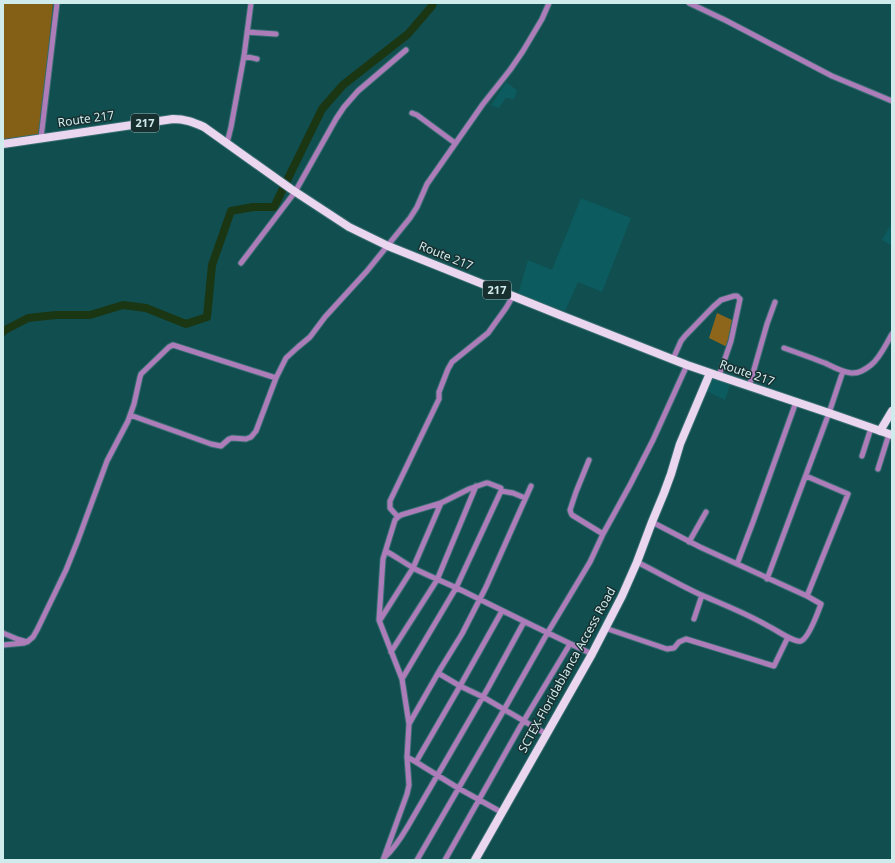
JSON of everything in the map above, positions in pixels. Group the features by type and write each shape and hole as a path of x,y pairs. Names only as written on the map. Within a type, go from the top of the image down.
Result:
{"main road":[{"name":"Route 217","path":"3,144 173,119 184,119 204,127 271,176 349,227 388,246 687,365 890,435"},
{"name":"SCTEX-Floridablanca Access Road","path":"475,860 592,654 622,596 637,562 671,474 680,444 710,373"},
{"path":"880,431 892,411"}],"street":[{"path":"41,138 57,3"},
{"path":"227,144 244,56 251,3"},
{"path":"130,415 211,444 221,446 228,439 251,437 256,431 276,378 286,358 310,337 325,317 367,271 410,218 417,207 427,184 483,104 510,70 542,19 549,3"},
{"path":"689,3 832,76 892,101"},
{"path":"247,32 276,34"},
{"path":"241,263 293,191 344,107 358,90 406,50"},
{"path":"244,56 257,59"},
{"path":"412,113 456,143"},
{"path":"398,517 390,508 390,500 439,399 439,392 448,369 452,362 488,332 513,296"},
{"path":"673,359 681,341 713,307 721,300 737,296 740,299 732,336 719,376"},
{"path":"749,387 775,302"},
{"path":"784,348 843,371 856,373 865,370 878,358 892,334"},
{"path":"3,645 27,642 33,637 37,630 66,570 107,461 130,415 141,374 171,345 173,345 276,378"},
{"path":"417,860 590,562 603,534 653,440 687,365"},
{"path":"768,579 843,371"},
{"path":"737,564 796,402"},
{"path":"862,456 871,428"},
{"path":"878,469 890,435"},
{"path":"589,460 570,510 572,515 603,534"},
{"path":"806,476 848,494 807,596"},
{"path":"383,859 409,785 407,757 409,724 402,678 379,620 383,560 395,520 398,517 441,503 476,486 488,483 501,488 501,490 525,498"},
{"path":"391,652 437,580 476,486"},
{"path":"409,724 462,634 489,580 531,486"},
{"path":"402,678 456,588 501,490"},
{"path":"379,620 413,568 441,503"},
{"path":"689,542 706,512"},
{"path":"637,562 702,595 758,619 788,637 798,641 804,638 812,625 821,604 807,596 689,542 652,522"},
{"path":"386,551 413,568 592,654"},
{"path":"694,619 702,595"},
{"path":"416,762 502,610"},
{"path":"383,859 397,844 483,697 524,622"},
{"path":"605,628 667,649 674,648 679,642 686,639 774,666 788,637"},
{"path":"3,633 27,642"},
{"path":"445,860 523,721 570,644"},
{"path":"438,673 483,697 546,734"},
{"path":"407,757 501,812"}],"shaded area":[{"path":"3,3 53,3 40,137 3,142"},
{"path":"506,82 517,90 514,99 506,98 499,108 491,105"},
{"path":"581,198 631,218 602,292 578,282 565,311 518,294 528,260 552,270"},
{"path":"892,222 892,246 882,240"},
{"path":"717,313 732,320 727,345 725,346 709,338"},
{"path":"711,378 730,385 725,400 706,391"}],"waterway":[{"path":"3,332 28,318 56,315 90,315 123,305 146,308 186,324 207,317 212,265 231,211 253,207 274,207 322,109 343,85 408,34 433,3"}]}
